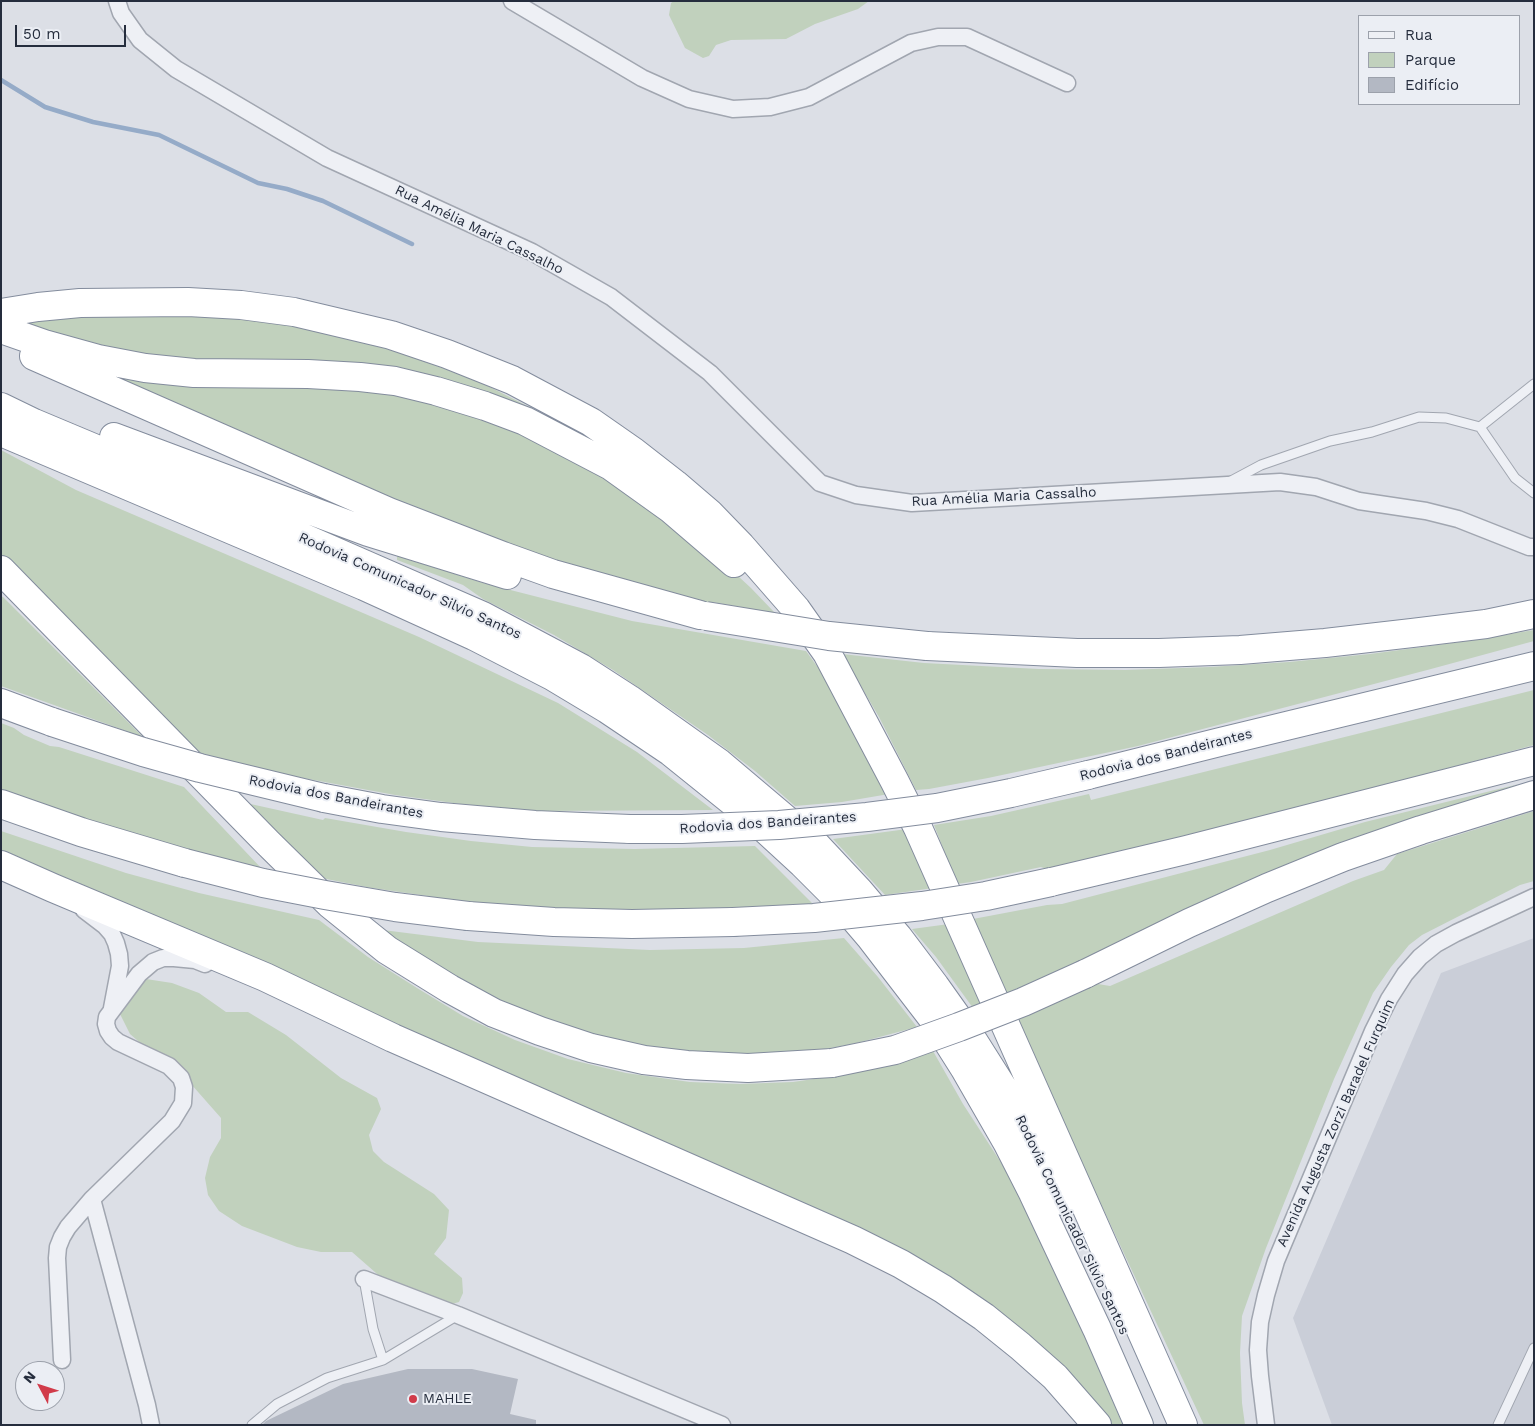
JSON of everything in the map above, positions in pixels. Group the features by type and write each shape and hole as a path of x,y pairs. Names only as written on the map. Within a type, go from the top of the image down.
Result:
{"highway":[{"path":"1,313 80,303 188,302 232,304 294,312 391,336 447,354 512,380 591,422 676,484 710,514 741,546 796,609 828,654 918,828 1183,1425"},
{"path":"1,329 44,344 98,359 145,368 194,373 308,374 396,381 452,396 525,421 610,466 670,509 716,547 770,598 810,643 861,718"},
{"path":"1,340 294,472 406,519 553,574 703,616"},
{"path":"1,392 41,409 368,532 489,570 561,590 636,606 829,636 927,646 1077,653 1159,653 1240,650 1325,643 1486,624 1534,614"},
{"name":"Rodovia Comunicador Silvio Santos","path":"1,407 434,593 534,642 581,668 630,699 678,733 719,763 816,845 859,891 914,958 967,1031 1003,1088 1034,1141 1079,1234 1166,1425"},
{"name":"Rodovia Comunicador Silvio Santos","path":"1,432 364,586 474,636 544,671 607,709 671,752 753,818 803,864 836,898 865,931 934,1020 1007,1142 1097,1330 1139,1425"},
{"path":"1,570 268,843 330,904 387,950 450,989 494,1013 590,1048 644,1060 687,1066 748,1068 832,1063 904,1046 1023,1002 1275,884 1343,857 1421,830 1534,795"},
{"name":"Rodovia dos Bandeirantes","path":"1,703 52,722 190,766 260,784 382,809 441,817 535,825 682,829 779,825 937,808 1088,775 1534,666"},
{"path":"1,804 81,832 185,864 263,883 395,907 468,916 554,922 632,924 734,922 814,918 922,906 986,896 1186,850 1534,761"},
{"path":"1,864 53,888 265,977 393,1038 854,1240 901,1264 984,1317 1020,1346 1056,1377 1097,1425"}],"street":[{"name":"Rua Amélia Maria Cassalho","path":"117,1 121,13 140,40 176,70 327,158 532,252 611,297 710,373 820,483 856,495 912,503 1280,482 1316,487 1359,501 1426,511 1458,519 1529,547 1534,547"},
{"path":"512,1 642,78 689,99 733,109 770,107 808,97 911,43 938,37 967,37 1067,82"},
{"path":"53,888 105,926 112,934 116,944 120,966 111,1010 106,1024 108,1031 118,1042 169,1066 181,1078 184,1094 183,1103 172,1121 92,1199 62,1237 58,1247 57,1258 62,1360"},
{"name":"Avenida Augusta Zorzi Baradel Furquim","path":"1266,1425 1258,1350 1260,1322 1266,1295 1276,1261 1381,1015 1405,974 1431,948 1456,933 1534,897"},
{"path":"111,1010 146,967 163,958 185,958 224,972 243,976 265,977"},
{"path":"92,1199 151,1425"},
{"path":"364,1279 722,1425"}],"lane":[{"path":"1480,427 1534,384"},
{"path":"1225,485 1260,465 1330,441 1372,432 1419,417 1446,418 1480,427 1515,478 1534,493"},
{"path":"364,1279 373,1329 383,1360"},
{"path":"252,1425 277,1404 327,1378 383,1360 458,1316"},
{"path":"1498,1425 1534,1348"}],"shaded area":[{"path":"1534,938 1534,1425 1332,1425 1293,1318 1441,973"}],"green space":[{"path":"674,1 869,1 858,9 815,24 786,39 731,40 716,45 709,56 703,58 685,48 669,15 671,3"},
{"path":"107,313 184,315 269,321 358,341 401,353 478,381 569,427 566,433 505,406 180,365 5,325 36,319"},
{"path":"94,370 381,385 553,441 699,540 775,613 712,602 705,603 559,563 304,463"},
{"path":"1,450 76,490 419,637 558,703 637,752 713,810 539,811 461,804 395,795 292,776 189,750 1,560"},
{"path":"397,555 483,583 632,621 806,651 827,680 889,794 842,802 795,806 755,771 708,735 613,670 554,635 483,599 463,585 397,560"},
{"path":"1,596 3,597 143,737 1,686"},
{"path":"1534,630 1534,641 1138,746 988,778 916,790 879,717 842,654 924,663 1039,669 1125,670 1289,662 1370,654"},
{"path":"1534,690 1534,745 1242,824 1049,870 1041,867 957,884 934,825 991,816 1089,794 1091,800"},
{"path":"1,723 50,746 59,747 184,787 263,870 156,842 1,793"},
{"path":"1519,784 1406,823 1086,963 1084,959 1008,995 973,919 1047,905 1062,904 1270,850 1365,822"},
{"path":"237,801 323,820 325,818 406,832 532,847 635,849 755,846 814,905 594,912 435,901 428,896 316,877"},
{"path":"1534,811 1534,881 1520,885 1422,935 1409,945 1373,993 1334,1079 1266,1248 1242,1316 1240,1353 1245,1425 1204,1425 1058,1112 1018,1019 1098,984 1110,986 1353,881 1384,870 1397,854"},
{"path":"907,829 933,888 885,895 833,839"},
{"path":"1,831 126,873 199,893 319,920 368,957 463,1016 515,1040 568,1059 626,1073 690,1082 740,1084 793,1082 883,1067 933,1051 963,1104 1014,1185 1075,1314 1123,1425 1108,1425 998,1317 1,856"},
{"path":"949,924 984,1004 973,1008 936,957 912,929"},
{"path":"375,929 478,942 650,950 744,948 844,938 878,977 917,1027 857,1043 773,1057 663,1051 590,1036 476,992"},
{"path":"146,979 172,983 199,993 226,1012 248,1012 286,1035 341,1078 377,1098 381,1109 369,1135 373,1151 384,1162 434,1194 449,1210 446,1238 434,1254 462,1278 463,1293 459,1302 445,1306 384,1280 352,1252 321,1252 297,1247 242,1226 219,1211 208,1195 205,1178 210,1157 221,1138 221,1118 176,1067 145,1047 130,1034 117,1008"}],"building":[{"name":"MAHLE","path":"408,1369 472,1369 518,1379 510,1414 536,1420 536,1425 262,1425 266,1421 343,1384"}],"waterway":[{"path":"1,80 45,107 93,122 159,135 258,183 287,189 323,201 412,244"}],"place":[{"name":"MAHLE","path":"413,1399"}]}
